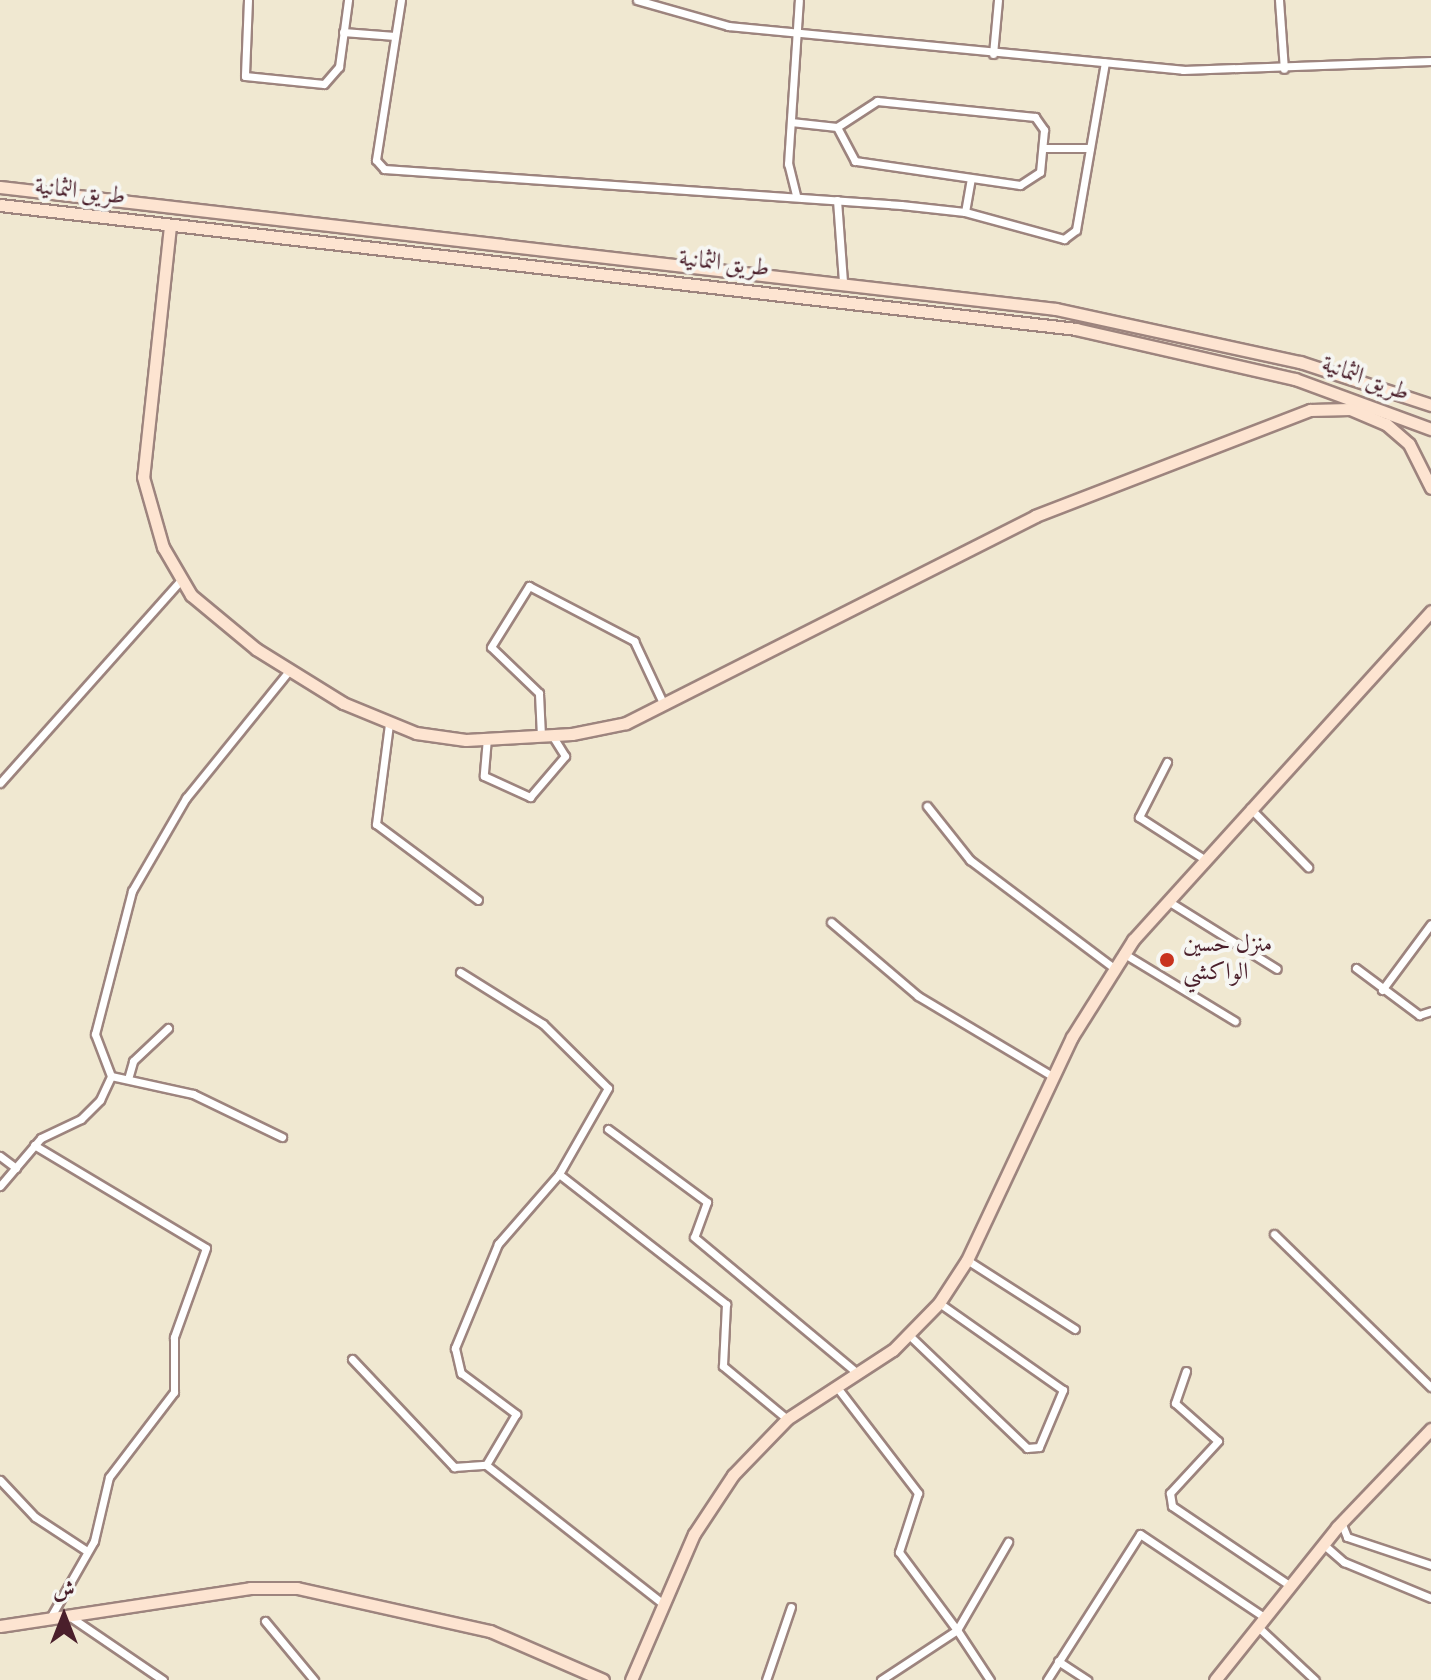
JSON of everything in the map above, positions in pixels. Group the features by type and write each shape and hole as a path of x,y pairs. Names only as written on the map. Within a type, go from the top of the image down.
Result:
{"street":[{"path":"248,0 242,67 251,79 332,82 348,0"},
{"path":"401,0 376,160 384,169 636,192 796,195 965,212 1072,239 1105,62"},
{"path":"637,0 688,18 993,54 1284,69 1431,61"},
{"path":"796,195 789,169 799,0"},
{"path":"993,54 998,0"},
{"path":"1279,0 1284,69"},
{"path":"343,32 395,36"},
{"path":"791,122 837,127 858,107 889,101 1028,115 1044,130 1040,172 1028,184 863,164 847,154 837,127"},
{"path":"1043,148 1090,148"},
{"path":"965,212 971,179"},
{"path":"0,187 843,282 1185,333 1431,405"},
{"path":"837,200 843,282"},
{"name":"طريق الثمانية","path":"0,205 1076,329 1295,379 1429,428"},
{"path":"170,226 143,477 180,581 288,672 389,724 447,739 546,736 618,725 664,705 1035,516 1292,415 1325,408 1364,413 1412,450 1431,488"},
{"path":"1412,450 1429,428"},
{"path":"0,783 180,581"},
{"path":"487,738 484,776 530,797 565,756 546,736 539,693 491,647 529,586 634,641 664,705"},
{"path":"631,1680 662,1603 706,1513 787,1419 910,1336 939,1303 967,1260 1052,1076 1123,953 1201,857 1431,611"},
{"path":"282,1137 203,1098 111,1076 97,1057 95,1034 132,891 186,798 288,672"},
{"path":"389,724 376,824 478,900"},
{"path":"1167,762 1139,817 1201,857"},
{"path":"927,806 970,860 1115,969"},
{"path":"1248,807 1308,867"},
{"path":"1166,899 1277,969"},
{"path":"831,922 918,996 1052,1076"},
{"path":"1382,990 1431,924"},
{"path":"1123,953 1235,1021"},
{"path":"1356,968 1382,990 1423,1017 1431,1011"},
{"path":"460,972 543,1024 606,1083 603,1105 559,1174 506,1230 455,1348 461,1373 516,1414 486,1465"},
{"path":"128,1079 133,1061 168,1028"},
{"path":"0,1186 34,1145 93,1111 111,1076"},
{"path":"608,1129 707,1202 694,1237 857,1373"},
{"path":"34,1145 206,1248 174,1337 174,1392 109,1477 87,1551 48,1621"},
{"path":"0,1156 16,1168"},
{"path":"559,1174 726,1304 723,1366 787,1419"},
{"path":"1274,1234 1431,1387"},
{"path":"967,1260 1075,1329"},
{"path":"910,1336 1027,1448 1039,1447 1063,1390 939,1303"},
{"path":"352,1359 454,1467 486,1465 662,1603"},
{"path":"1186,1371 1175,1403 1218,1441 1170,1502 1289,1585"},
{"path":"836,1386 918,1493 899,1552 990,1680"},
{"path":"1215,1680 1341,1522 1431,1429"},
{"path":"0,1480 35,1517 87,1551"},
{"path":"1341,1522 1347,1537 1431,1565"},
{"path":"1047,1680 1140,1534 1261,1621 1315,1680"},
{"path":"881,1680 957,1630 1008,1542"},
{"path":"1323,1544 1344,1562 1431,1598"},
{"path":"0,1626 72,1618 250,1588 325,1590 517,1639 603,1680"},
{"path":"766,1680 791,1607"},
{"path":"72,1618 163,1680"},
{"path":"265,1621 314,1680"},
{"path":"1058,1661 1087,1680"}],"place":[{"name":"منزل حسين الواكشي","path":"1167,960"}]}
